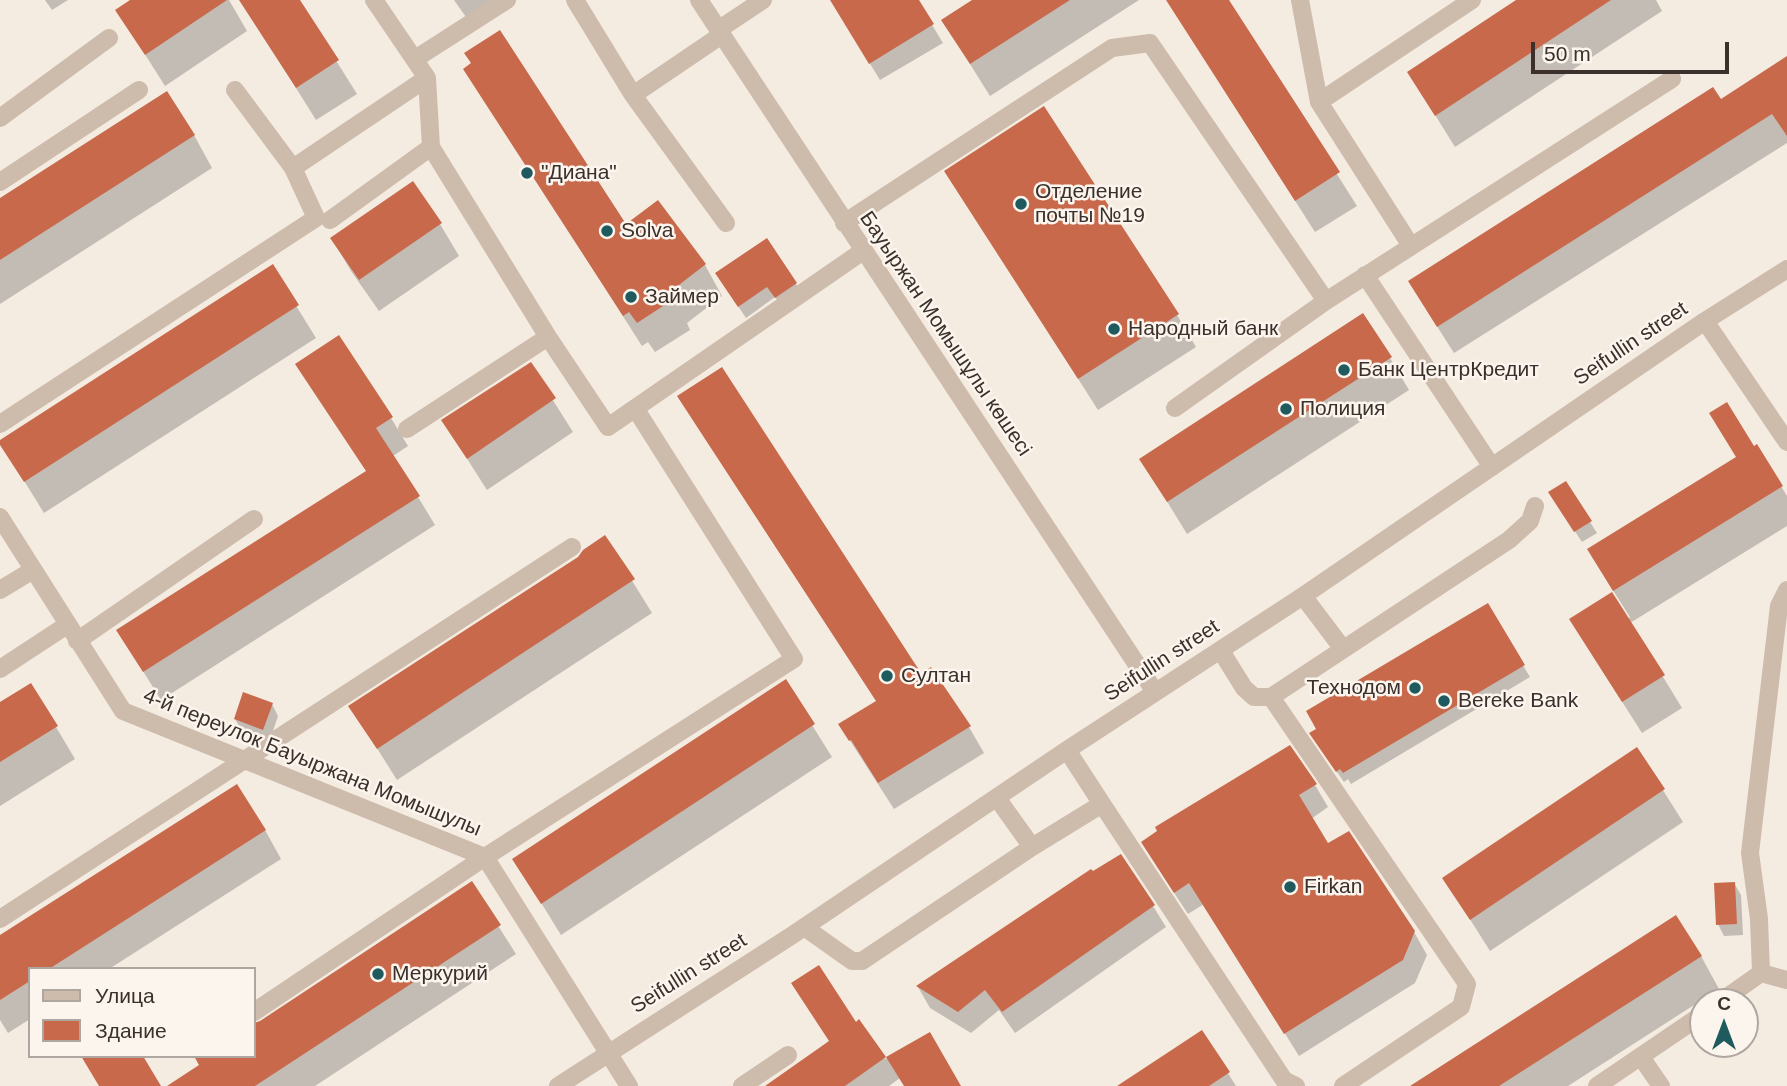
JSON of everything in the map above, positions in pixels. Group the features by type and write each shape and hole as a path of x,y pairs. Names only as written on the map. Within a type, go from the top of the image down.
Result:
{"street":[{"path":"374,0 427,78 431,147 548,337 608,427 863,251"},
{"path":"415,59 507,0"},
{"path":"575,0 633,95 726,223"},
{"name":"Бауыржан Момышұлы көшесі","path":"698,0 1154,692"},
{"path":"633,95 764,0"},
{"path":"1300,0 1319,102 1411,246"},
{"path":"1319,102 1472,0"},
{"path":"0,118 108,38"},
{"path":"844,223 1112,48 1150,43 1326,301"},
{"path":"293,167 427,78"},
{"path":"1175,408 1365,275 1672,79"},
{"path":"0,181 139,90"},
{"path":"0,424 316,218 293,167 234,90"},
{"path":"330,219 431,147"},
{"name":"Seifullin street","path":"558,1086 804,927 1154,692 1221,651 1705,321 1787,269"},
{"path":"1365,275 1492,467"},
{"path":"1705,321 1787,442"},
{"path":"407,429 548,337"},
{"path":"256,1011 485,857 794,659 635,408"},
{"path":"1221,651 1244,688 1254,696 1271,697 1509,540 1530,521 1535,506"},
{"name":"4-й переулок Бауыржана Момышулы","path":"0,517 123,711 485,857 607,1055 629,1086"},
{"path":"77,641 254,519"},
{"path":"0,919 572,547"},
{"path":"0,590 33,570"},
{"path":"1303,596 1343,649"},
{"path":"1761,973 1759,919 1750,853 1784,605"},
{"path":"0,669 67,625"},
{"path":"1271,697 1468,984 1461,1007 1343,1086"},
{"path":"1067,750 1284,1080 1296,1086"},
{"path":"997,798 1032,847"},
{"path":"804,927 852,961 862,961 1032,847 1102,804"},
{"path":"1761,973 1787,980"},
{"path":"1740,988 1761,973"},
{"path":"1597,1086 1689,1024"},
{"path":"742,1086 788,1055"},
{"path":"1641,1057 1661,1086"}],"building":[{"path":"130,0 227,0 145,55 115,10"},
{"path":"239,0 300,0 339,60 296,88"},
{"path":"830,0 919,0 934,24 869,64"},
{"path":"972,0 1070,0 970,64 941,20"},
{"path":"1166,0 1229,0 1340,172 1295,201"},
{"path":"1516,0 1611,0 1435,116 1407,72"},
{"path":"500,30 626,224 658,200 706,264 670,292 674,299 637,323 629,312 623,316 463,69 471,63 464,53"},
{"path":"1787,56 1787,136 1772,114 1437,327 1408,281 1713,87 1721,99"},
{"path":"167,91 195,135 0,260 0,198"},
{"path":"1044,106 1179,314 1078,379 944,171"},
{"path":"413,181 442,223 359,280 330,238"},
{"path":"767,238 797,283 775,298 767,287 738,307 715,273"},
{"path":"273,264 299,305 24,482 0,445 0,440"},
{"path":"1363,313 1392,357 1167,502 1139,459"},
{"path":"339,335 393,417 376,428 420,496 143,672 116,630 366,471 295,364"},
{"path":"531,362 556,398 467,459 441,420"},
{"path":"722,367 921,673 931,667 971,726 878,783 838,724 876,701 677,396"},
{"path":"1727,402 1783,486 1613,591 1587,549 1736,457 1709,413"},
{"path":"1566,481 1592,521 1574,532 1548,492"},
{"path":"605,535 635,579 377,749 348,706 578,557 583,550"},
{"path":"1612,592 1665,675 1622,702 1569,619"},
{"name":"Технодом","path":"1488,603 1525,665 1343,773 1340,769 1336,772 1309,733 1316,729 1306,711"},
{"path":"786,679 815,724 541,904 512,859"},
{"path":"31,683 58,726 0,762 0,702"},
{"path":"243,692 273,703 263,730 234,719"},
{"name":"Firkan","path":"1290,745 1317,784 1299,795 1328,843 1349,831 1415,931 1403,960 1284,1034 1189,883 1174,893 1141,842 1157,831 1155,827"},
{"path":"1637,747 1665,789 1470,920 1442,878"},
{"path":"237,784 266,830 52,967 28,967 28,982 0,1000 0,935"},
{"path":"1121,854 1155,905 1002,1012 985,990 958,1012 916,986 1091,869 1093,871"},
{"name":"Меркурий","path":"472,881 501,925 255,1086 167,1086 199,1065 195,1058 256,1058 256,1022"},
{"path":"1735,882 1737,924 1716,925 1714,883"},
{"path":"1676,915 1702,956 1499,1086 1410,1086"},
{"path":"819,965 856,1022 859,1019 886,1057 845,1086 765,1086 829,1041 791,983"},
{"path":"1202,1030 1230,1072 1209,1086 1117,1086"},
{"path":"930,1032 961,1086 904,1086 886,1057"},
{"path":"82,1058 144,1058 161,1086 99,1086"}],"place":[{"name":"\"Диана\"","path":"527,173"},
{"name":"Отделение почты №19","path":"1021,204"},
{"name":"Solva","path":"607,231"},
{"name":"Займер","path":"631,297"},
{"name":"Народный банк","path":"1114,329"},
{"name":"Банк ЦентрКредит","path":"1344,370"},
{"name":"Полиция","path":"1286,409"},
{"name":"Султан","path":"887,676"},
{"name":"Технодом","path":"1415,688"},
{"name":"Bereke Bank","path":"1444,701"},
{"name":"Firkan","path":"1290,887"},
{"name":"Меркурий","path":"378,974"}]}
